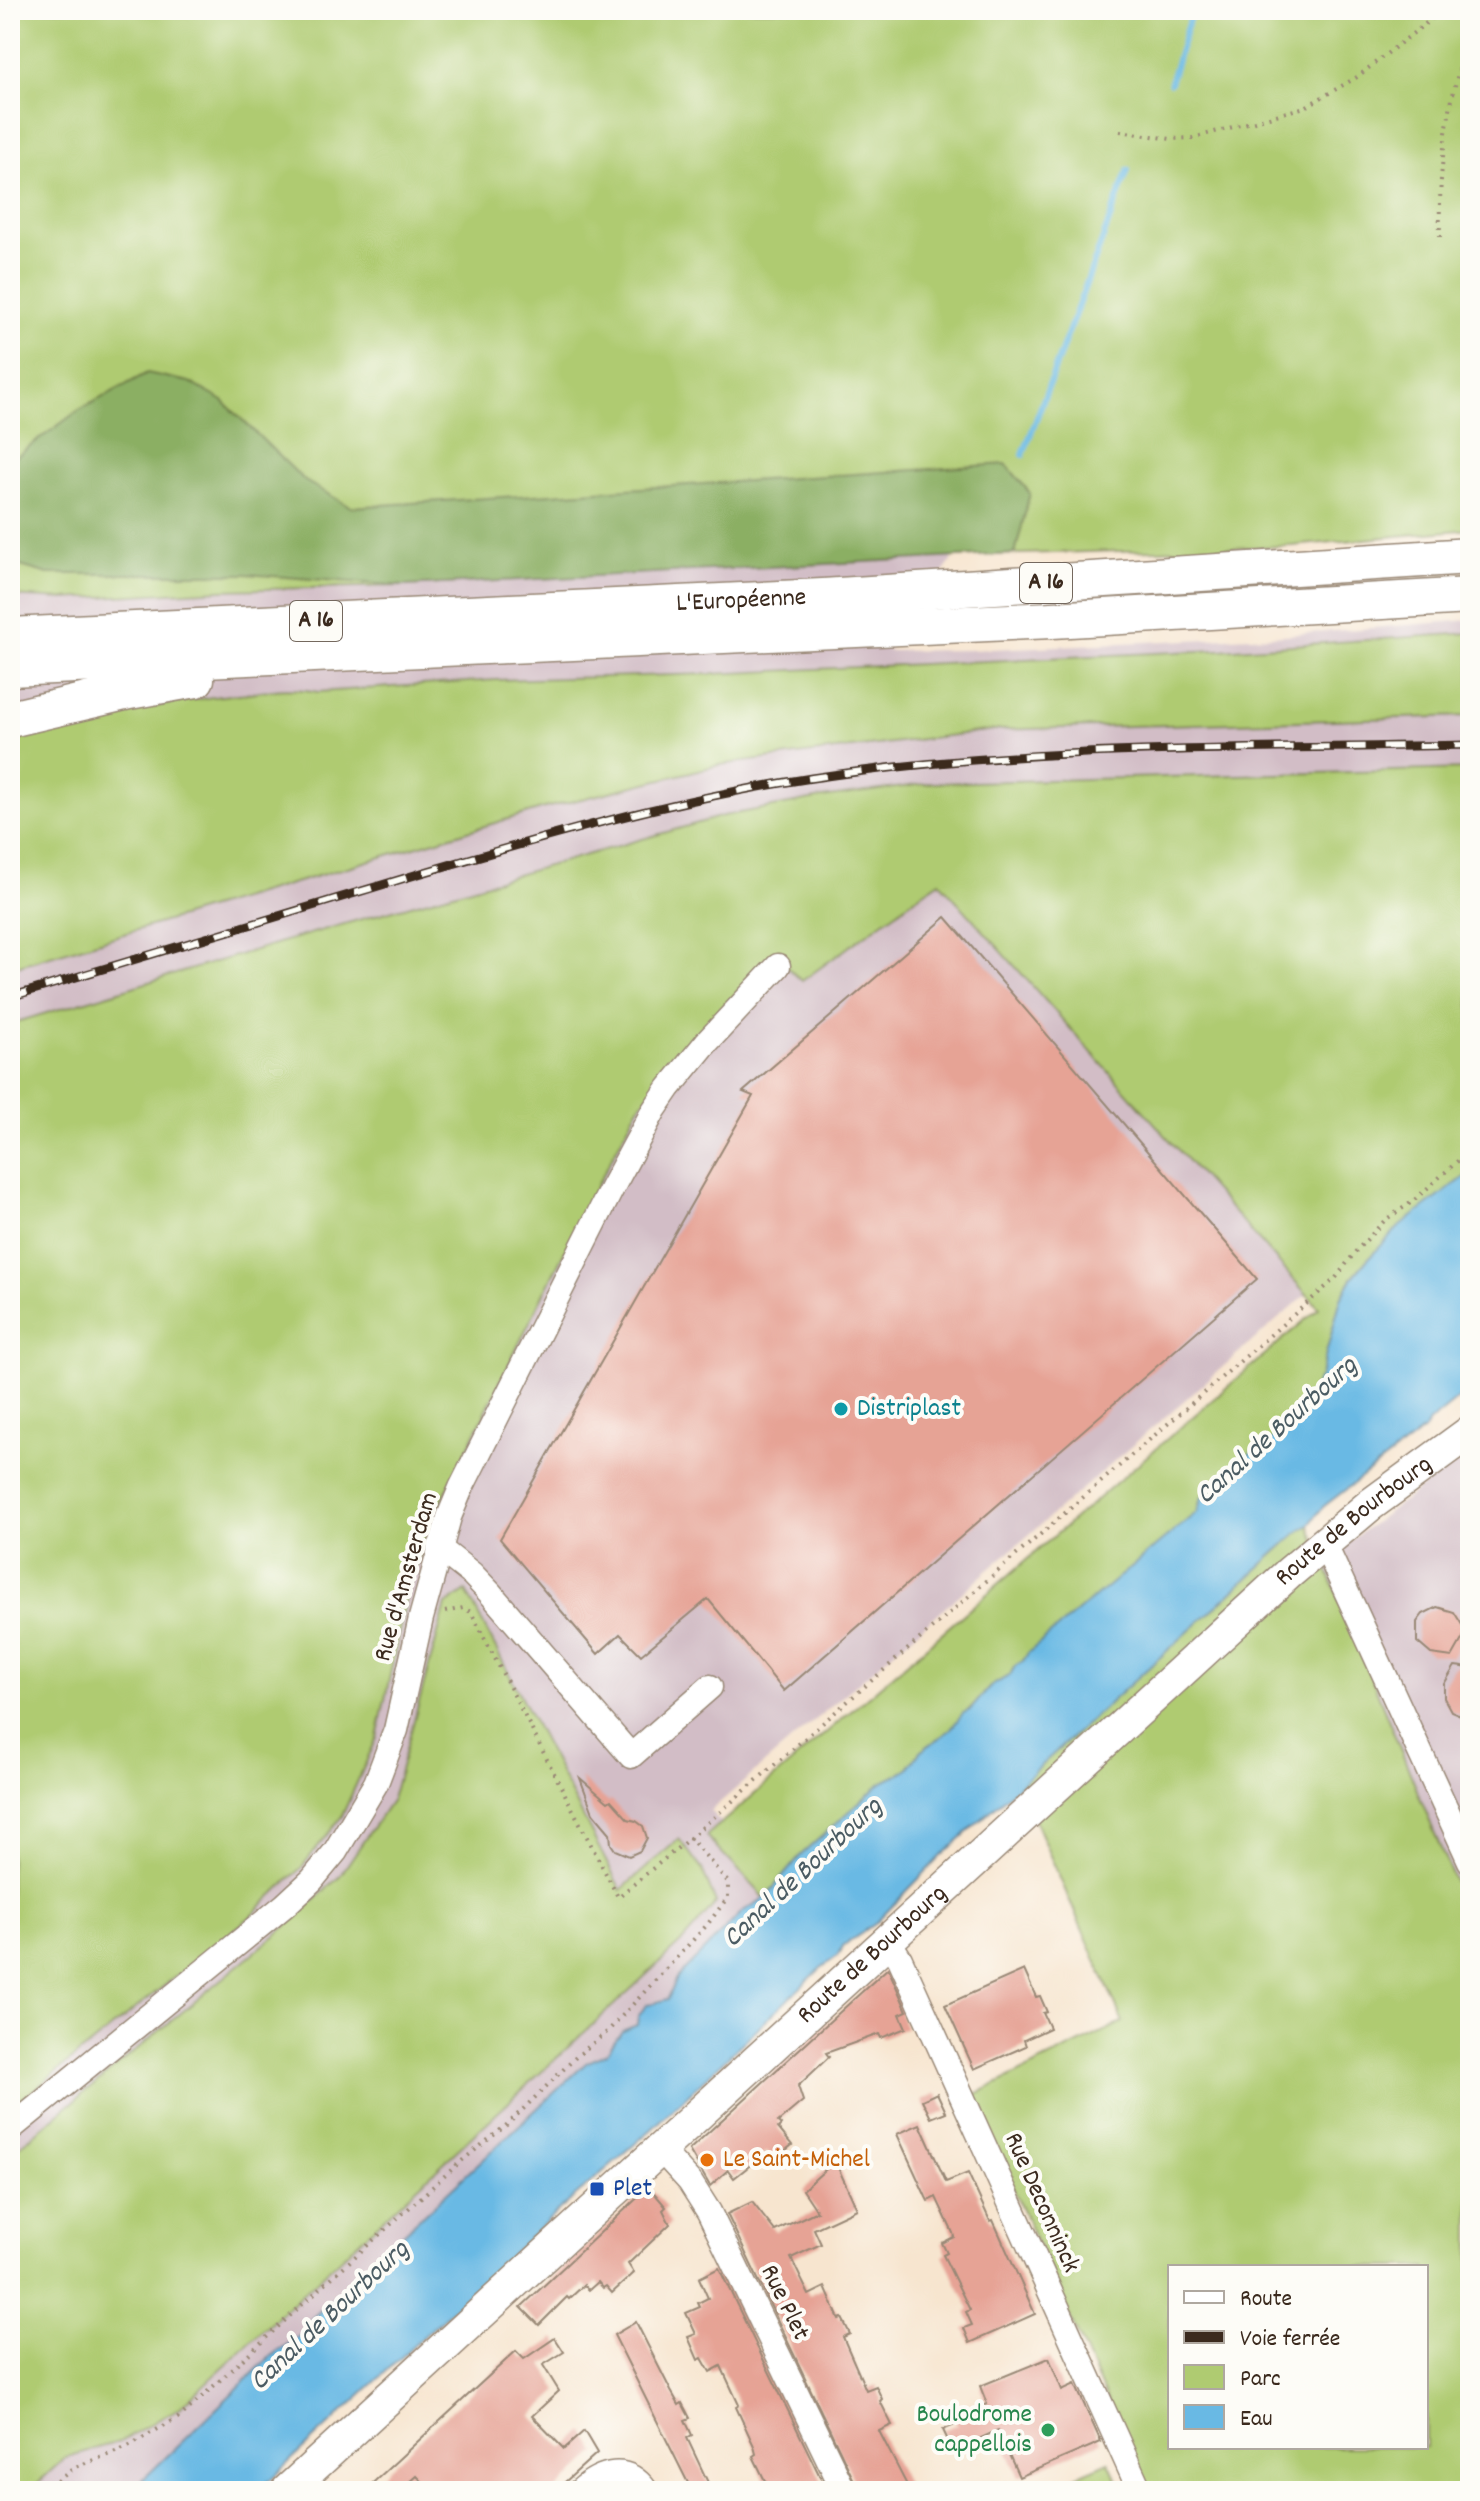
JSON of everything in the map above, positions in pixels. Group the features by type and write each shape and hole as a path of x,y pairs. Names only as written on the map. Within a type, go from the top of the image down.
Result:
{"highway":[{"name":"L'Européenne","path":"10,636 823,597 1470,556"},
{"name":"L'Européenne","path":"10,668 828,631 1470,596"},
{"path":"10,620 293,608 621,607"},
{"path":"10,719 129,691 237,674 828,631"}],"main road":[{"name":"Route de Bourbourg","path":"287,2491 1324,1543 1370,1505 1470,1432"}],"street":[{"name":"Rue d'Amsterdam","path":"10,2129 268,1919 324,1867 353,1826 383,1767 396,1730 439,1548 461,1488 654,1110 706,1043 778,966"},
{"path":"1324,1543 1470,1861"},
{"path":"439,1548 491,1594 631,1756 710,1687"},
{"name":"Rue Deconninck","path":"888,1940 907,1973 1140,2491"},
{"name":"Rue Plet","path":"660,2149 696,2190 844,2491"},
{"path":"580,2491 598,2477 620,2473 633,2477 646,2491"}],"path":[{"path":"1120,131 1171,139 1193,138 1305,107 1357,77 1443,10"},
{"path":"1440,237 1439,192 1445,131 1470,32"},
{"path":"421,1618 463,1608 471,1612 618,1897 1335,1279 1385,1220 1412,1202 1470,1150"},
{"path":"45,2491 75,2467 121,2450 181,2416 607,2032 707,1925 728,1897 728,1882 690,1838"}],"shaded area":[{"path":"955,556 887,651 1272,636 1470,620 1470,769 932,783 822,798 802,981 938,881 1307,1294 710,1811 779,1881 765,1898 743,1911 677,1978 668,1999 658,2000 637,2025 622,2031 607,2053 586,2063 310,2320 304,2333 271,2356 131,2491 10,2491 10,596 64,599 222,590 404,586"},
{"path":"1470,1451 1470,1920 1323,1561"}],"green space":[{"path":"10,10 1470,10 1470,529 1292,546 955,556 404,586 222,590 64,599 10,596"},
{"path":"147,373 189,382 223,401 305,481 351,507 1006,464 1030,493 1015,554 404,586 246,574 48,574 10,563 10,461 79,410"},
{"path":"1470,633 1470,716 994,730 719,765 545,808 10,968 10,739 95,719 210,697 278,690 318,692 496,680 710,674 1219,650"},
{"path":"1470,769 1470,1173 1400,1227 1353,1276 1341,1298 1320,1376 1302,1410 1276,1437 1233,1468 1220,1487 1199,1503 1198,1512 1029,1653 1010,1675 990,1687 950,1730 920,1752 907,1770 881,1783 800,1856 765,1898 706,1836 1319,1308 939,881 802,981 774,955 701,1029 638,1108 590,1199 430,1525 407,1594 377,1738 342,1816 301,1868 249,1918 10,2109 10,1024 288,940 723,816 822,798 932,783"},
{"path":"1309,1525 1470,1920 1470,2491 1147,2491 972,2096 1123,2022 1019,1785"},
{"path":"466,1591 621,1890 679,1839 702,1869 716,1903 685,1939 179,2408 119,2442 66,2457 29,2491 10,2491 10,2154 284,1928 339,1877 392,1799 446,1605"},
{"path":"1109,2462 1122,2491 1042,2491"}],"water":[{"name":"Canal de Bourbourg","path":"1470,1173 1470,1389 1427,1424 1425,1429 1323,1507 1309,1525 940,1857 875,1924 843,1946 839,1955 821,1968 652,2129 556,2213 258,2491 131,2491 271,2356 304,2333 310,2320 586,2063 607,2053 622,2031 637,2025 646,2005 668,1999 677,1978 743,1911 765,1898 800,1856 881,1783 907,1770 920,1752 950,1730 990,1687 1010,1675 1028,1653 1197,1512 1202,1497 1220,1487 1233,1468 1276,1437 1302,1410 1320,1376 1341,1298 1353,1277 1400,1226"}],"building":[{"name":"Distriplast","path":"946,917 1257,1279 784,1691 708,1599 641,1655 620,1634 598,1654 500,1539 753,1096 743,1092"},
{"path":"1437,1607 1454,1612 1464,1628 1464,1636 1452,1657 1431,1654 1417,1642 1417,1622 1423,1614"},
{"path":"1455,1666 1470,1668 1470,1719 1451,1711 1444,1698 1444,1684"},
{"path":"580,1778 608,1802 611,1800 628,1819 643,1826 647,1838 640,1851 629,1856 615,1850 610,1833 593,1813"},
{"path":"888,1968 907,2011 900,2014 906,2028 826,2053 829,2057 798,2086 803,2101 778,2122 781,2125 778,2128 792,2145 773,2160 767,2152 734,2178 728,2170 710,2186 689,2150"},
{"path":"1024,1970 1036,1997 1040,1996 1050,2028 1024,2040 1026,2046 974,2069 945,2005"},
{"path":"937,2093 946,2112 931,2118 922,2100"},
{"path":"920,2124 946,2182 968,2173 990,2221 993,2220 1035,2314 970,2343 964,2328 972,2325 966,2312 970,2310 943,2255 947,2253 942,2243 954,2237 953,2233 936,2197 928,2201 897,2134"},
{"path":"835,2161 857,2209 814,2229 821,2244 791,2258 809,2295 825,2287 839,2319 842,2318 850,2334 843,2337 866,2390 876,2386 882,2399 880,2401 892,2425 879,2431 910,2491 859,2491 727,2214 752,2202 775,2231 817,2211 803,2190"},
{"path":"649,2187 666,2207 663,2210 670,2224 628,2264 634,2273 612,2293 598,2282 589,2290 584,2285 539,2325 521,2307"},
{"path":"719,2268 827,2491 770,2491 753,2456 756,2454 754,2446 721,2366 710,2372 702,2358 698,2360 688,2337 696,2334 686,2313 700,2307 698,2303 708,2298 699,2278"},
{"path":"636,2322 671,2391 690,2418 685,2420 692,2435 687,2438 712,2491 692,2491 614,2335"},
{"path":"555,2338 564,2352 543,2365 559,2391 532,2416 564,2449 584,2431 597,2453 555,2491 431,2491 417,2476 400,2491 364,2491 516,2351 524,2359"},
{"path":"1049,2358 1062,2390 1075,2384 1101,2442 1019,2477 998,2430 953,2451 943,2430 957,2424 954,2418 987,2404 980,2386"}],"waterway":[{"path":"1170,83 1192,10"},
{"path":"1023,455 1128,170"}],"railway":[{"path":"10,997 506,848 657,808 812,778 894,767 1058,754 1470,745"}],"place":[{"name":"Distriplast","path":"841,1409"},
{"name":"Le Saint-Michel","path":"707,2160"},
{"name":"Plet","path":"597,2189"},
{"name":"Boulodrome cappellois","path":"1048,2430"}]}
